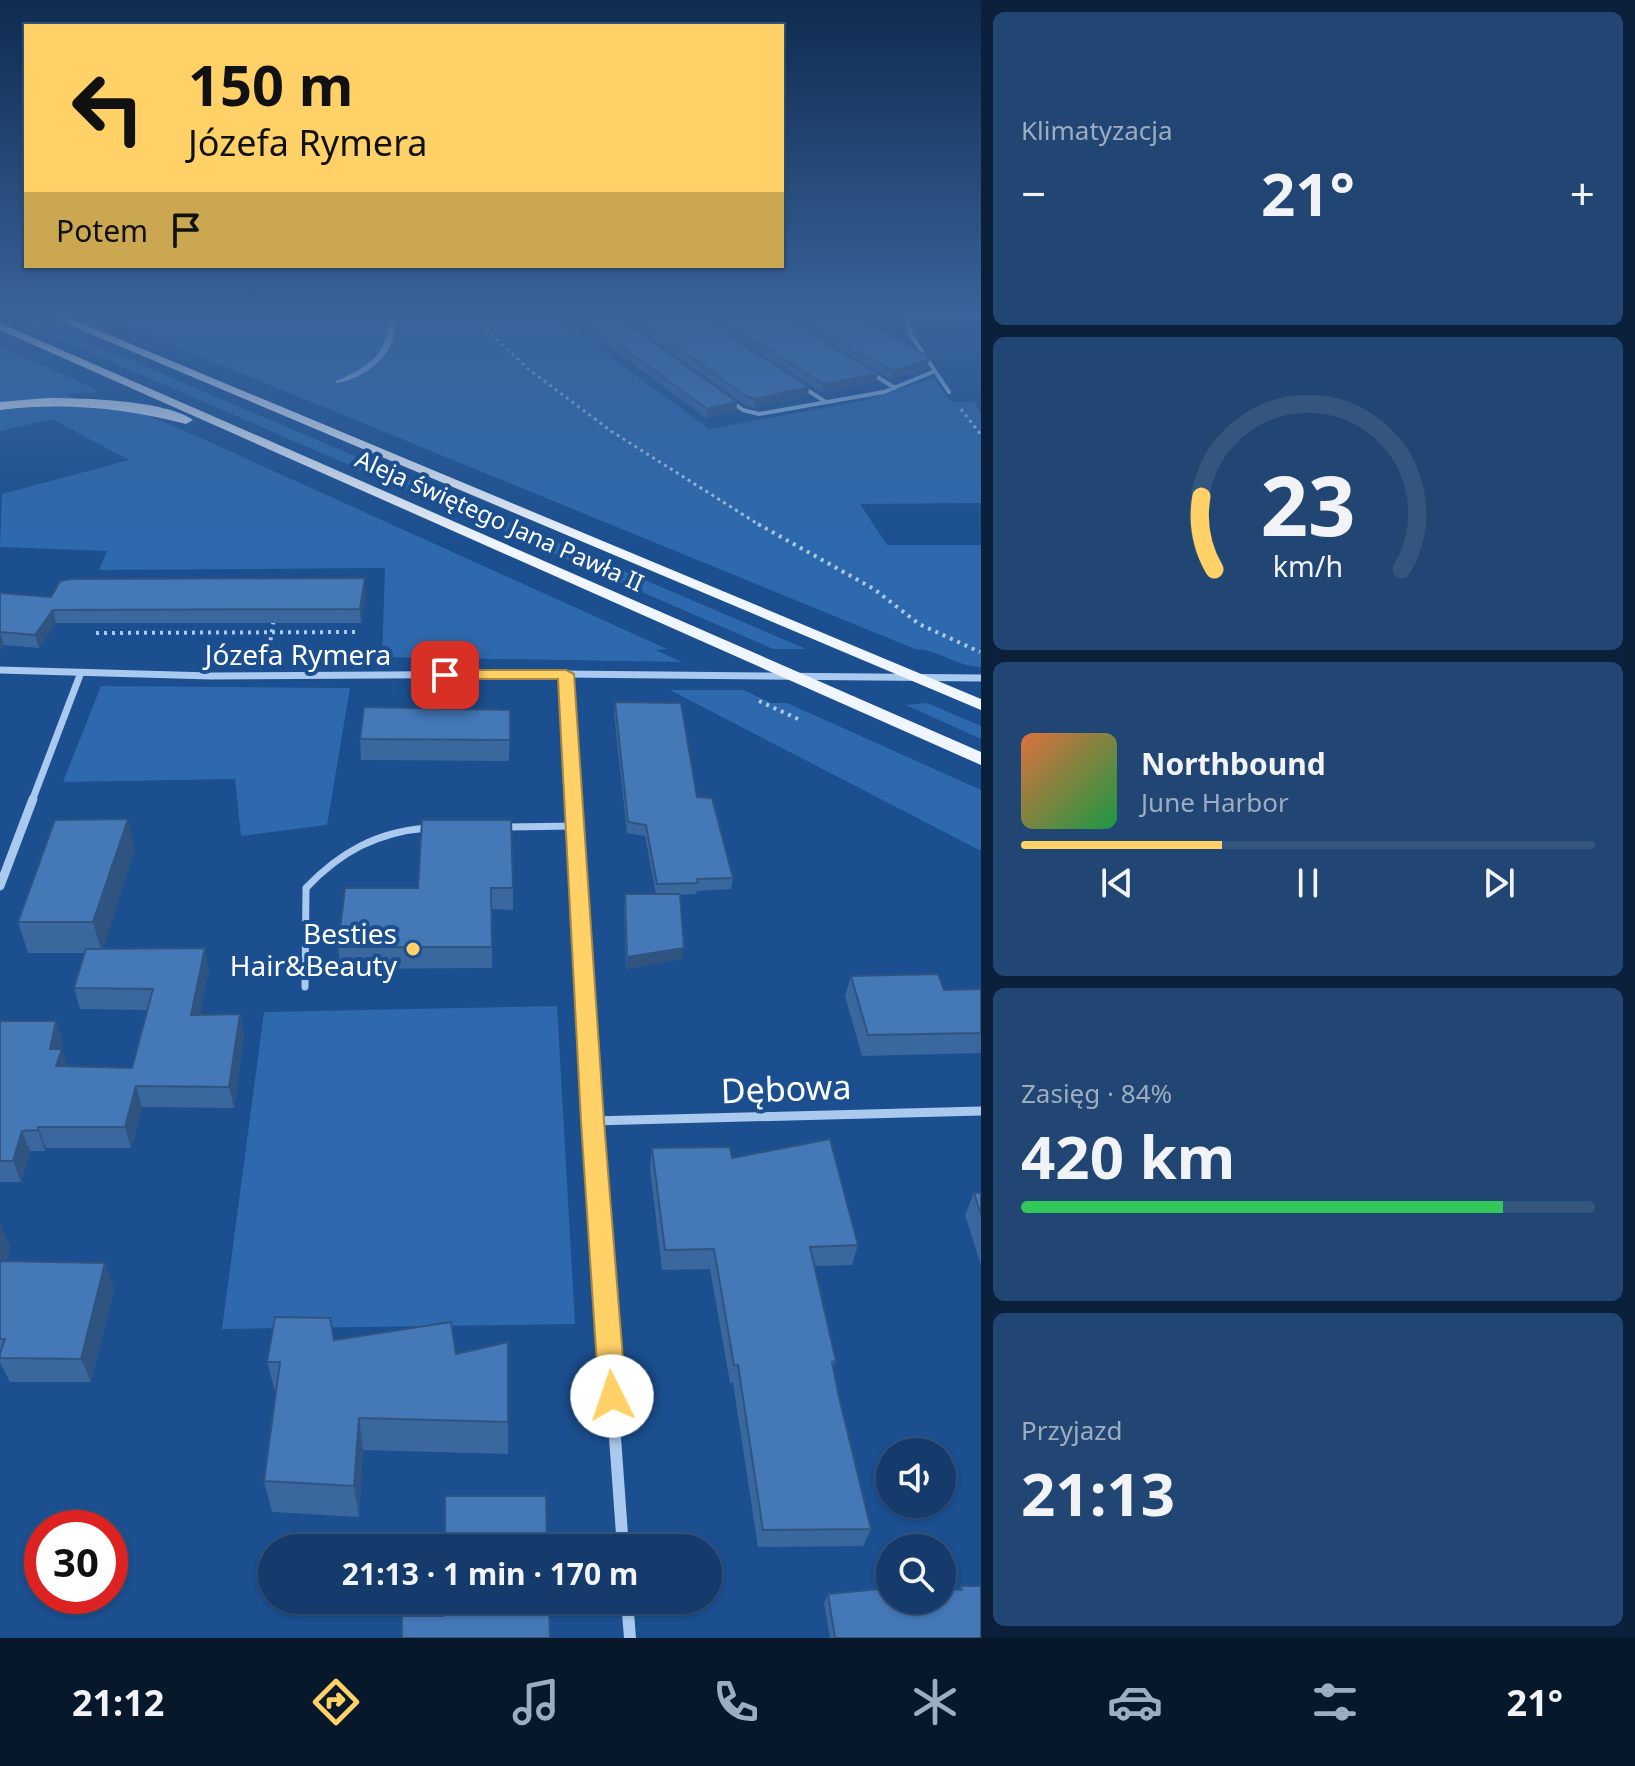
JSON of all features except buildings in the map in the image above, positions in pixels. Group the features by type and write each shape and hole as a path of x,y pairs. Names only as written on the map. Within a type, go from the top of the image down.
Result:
{"main road":[{"name":"Aleja świętego Jana Pawła II","path":"150,392 981,759"},
{"name":"Aleja świętego Jana Pawła II","path":"236,392 980,704"},
{"path":"0,406 81,402 139,408 266,444"}],"street":[{"name":"Józefa Rymera","path":"0,670 80,675 264,677 566,674 981,678"},
{"path":"566,674 592,1121 622,1534"},
{"path":"0,886 80,675"},
{"name":"Dębowa","path":"592,1121 981,1111"},
{"path":"628,1614 630,1638"}],"lane":[{"path":"811,392 826,402"},
{"path":"731,402 743,410 759,414 873,392"},
{"path":"499,827 575,826"},
{"path":"305,987 306,888 328,863 350,848 409,829 439,828"}],"path":[{"path":"560,392 611,431 772,533 874,589 919,624 981,653"},
{"path":"949,392 981,435"},
{"path":"264,677 276,607"},
{"path":"96,633 359,632"},
{"path":"759,701 798,719"}],"shaded area":[{"path":"0,392 91,392 64,394 74,398 0,402"},
{"path":"182,392 206,392 806,649 773,649"},
{"path":"288,392 659,392 709,429 862,401 889,392 944,392 951,402 974,402 981,413 981,503 860,504 887,545 981,545 981,667 915,649"},
{"path":"58,405 137,412 174,426 667,649 656,650 682,662 382,657 385,568 99,570 107,551 0,547 2,494 129,460 52,419 0,431 0,410"},
{"path":"101,686 350,688 327,825 241,836 235,779 63,782"},
{"path":"670,690 743,690 772,703 787,703 981,790 981,851"},
{"path":"927,703 981,726 981,739 906,705"},
{"path":"557,1006 575,1324 222,1329 264,1012"}],"place":[{"name":"Besties Hair&Beauty","path":"413,949"}],"route":[{"path":"445,675 566,674 592,1121 612,1396"}]}
